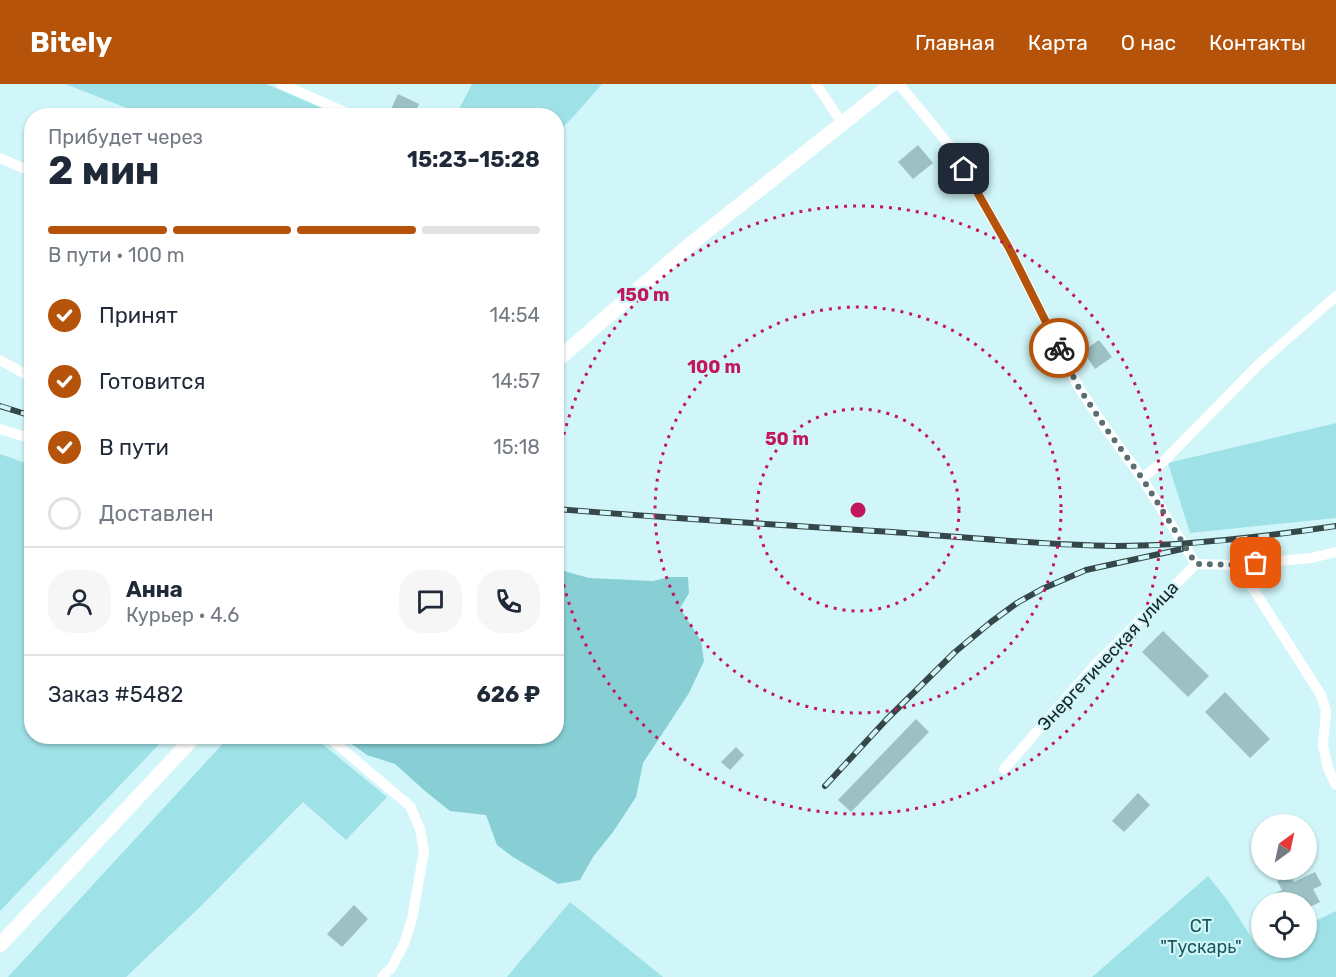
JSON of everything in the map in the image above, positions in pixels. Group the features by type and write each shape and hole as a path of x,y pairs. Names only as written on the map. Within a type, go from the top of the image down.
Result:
{"main road":[{"path":"564,354 687,247 892,84"},
{"path":"0,945 188,744"}],"street":[{"path":"281,84 336,108"},
{"path":"816,84 842,123"},
{"path":"899,84 953,150 1009,248 1079,388 1142,478 1196,564 1238,565 1311,558 1336,552"},
{"path":"0,158 24,168"},
{"path":"1142,478 1163,462 1258,365 1336,296"},
{"path":"0,360 24,374"},
{"path":"0,429 24,436"},
{"name":"Энергетическая улица","path":"1004,768 1095,665 1196,564"},
{"path":"1238,565 1321,695 1326,711 1323,746 1328,768 1336,785"},
{"path":"336,744 410,806 420,829 424,851 412,919 404,944 392,967 382,977"}],"green space":[{"path":"65,84 266,84 322,108 127,108"},
{"path":"472,84 602,84 564,126 564,108 460,108"},
{"path":"1336,423 1336,518 1190,533 1168,463"},
{"path":"0,454 24,463 24,744 159,744 0,911"},
{"path":"223,744 323,744 387,797 346,840 303,802 201,906 126,977 8,977"},
{"name":"СТ \"Тускарь\"","path":"1208,876 1228,901 1251,937 1251,958 1317,958 1317,920 1336,911 1336,977 1092,977"},
{"path":"570,902 663,977 507,977"}],"shaded area":[{"path":"564,571 589,578 653,581 669,577 688,577 689,593 680,608 701,641 704,661 689,693 643,763 636,797 593,857 580,880 558,884 497,845 486,815 450,811 395,764 367,755 352,744 564,744"}],"building":[{"path":"398,94 419,104 417,108 391,108"},
{"path":"918,145 933,163 913,179 898,162"},
{"path":"1099,340 1112,357 1095,369 1083,351"},
{"path":"1163,631 1209,676 1188,697 1142,652"},
{"path":"1225,692 1270,739 1250,758 1205,712"},
{"path":"916,719 929,732 851,812 838,800"},
{"path":"736,747 744,755 730,770 721,762"},
{"path":"1138,793 1150,805 1124,832 1112,821"},
{"path":"1317,876 1322,885 1313,889 1315,892 1278,892 1282,890 1277,881 1293,880 1294,882 1317,880"},
{"path":"354,905 368,919 342,947 327,934"}],"railway":[{"path":"0,406 24,414"},
{"path":"564,510 1114,546 1226,540 1336,526"},
{"path":"825,786 887,719 955,652 1017,603 1042,589 1086,570 1182,549"}],"way so far":[{"path":"1059,348 1079,388 1142,478 1196,564 1256,563"}],"route":[{"path":"964,169 1009,248 1059,348"}]}
